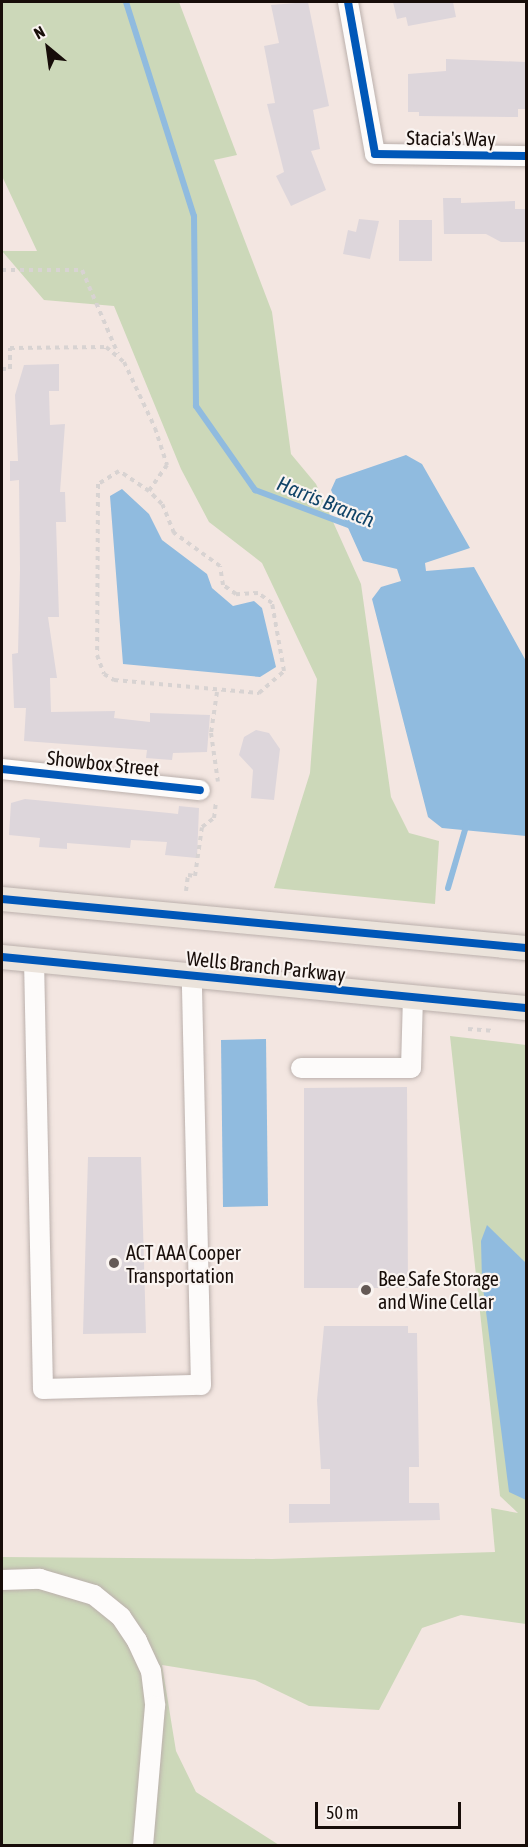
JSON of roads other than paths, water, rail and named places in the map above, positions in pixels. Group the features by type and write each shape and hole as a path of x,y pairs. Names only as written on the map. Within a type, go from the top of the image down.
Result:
{"main road":[{"name":"Wells Branch Parkway","path":"2,899 526,948"},
{"name":"Wells Branch Parkway","path":"2,957 526,1008"}],"street":[{"name":"Stacia's Way","path":"348,2 375,154 526,156"},
{"name":"Showbox Street","path":"2,769 200,790"},
{"path":"34,960 43,1389 201,1385 192,975"},
{"path":"301,1068 411,1068 413,997"},
{"path":"2,1580 40,1580 94,1595 121,1617 138,1641 151,1671 155,1706 143,1845"}],"water":[{"path":"406,455 422,464 470,548 425,563 426,571 474,567 526,661 526,836 442,828 428,817 372,599 381,587 401,581 397,569 363,561 331,490 336,479"},
{"path":"122,489 149,514 162,540 207,574 212,588 233,606 254,601 262,608 276,667 260,677 123,664 110,496"},
{"path":"266,1039 268,1206 223,1207 221,1040"},
{"path":"487,1225 526,1263 526,1500 509,1492 482,1280 481,1241"}],"waterway":[{"name":"Harris Branch","path":"126,2 194,216 196,406 255,490 354,527"},
{"name":"Harris Branch","path":"448,888 467,823"}],"place":[{"name":"ACT AAA Cooper Transportation","path":"114,1263"},
{"name":"Bee Safe Storage and Wine Cellar","path":"366,1290"}]}
